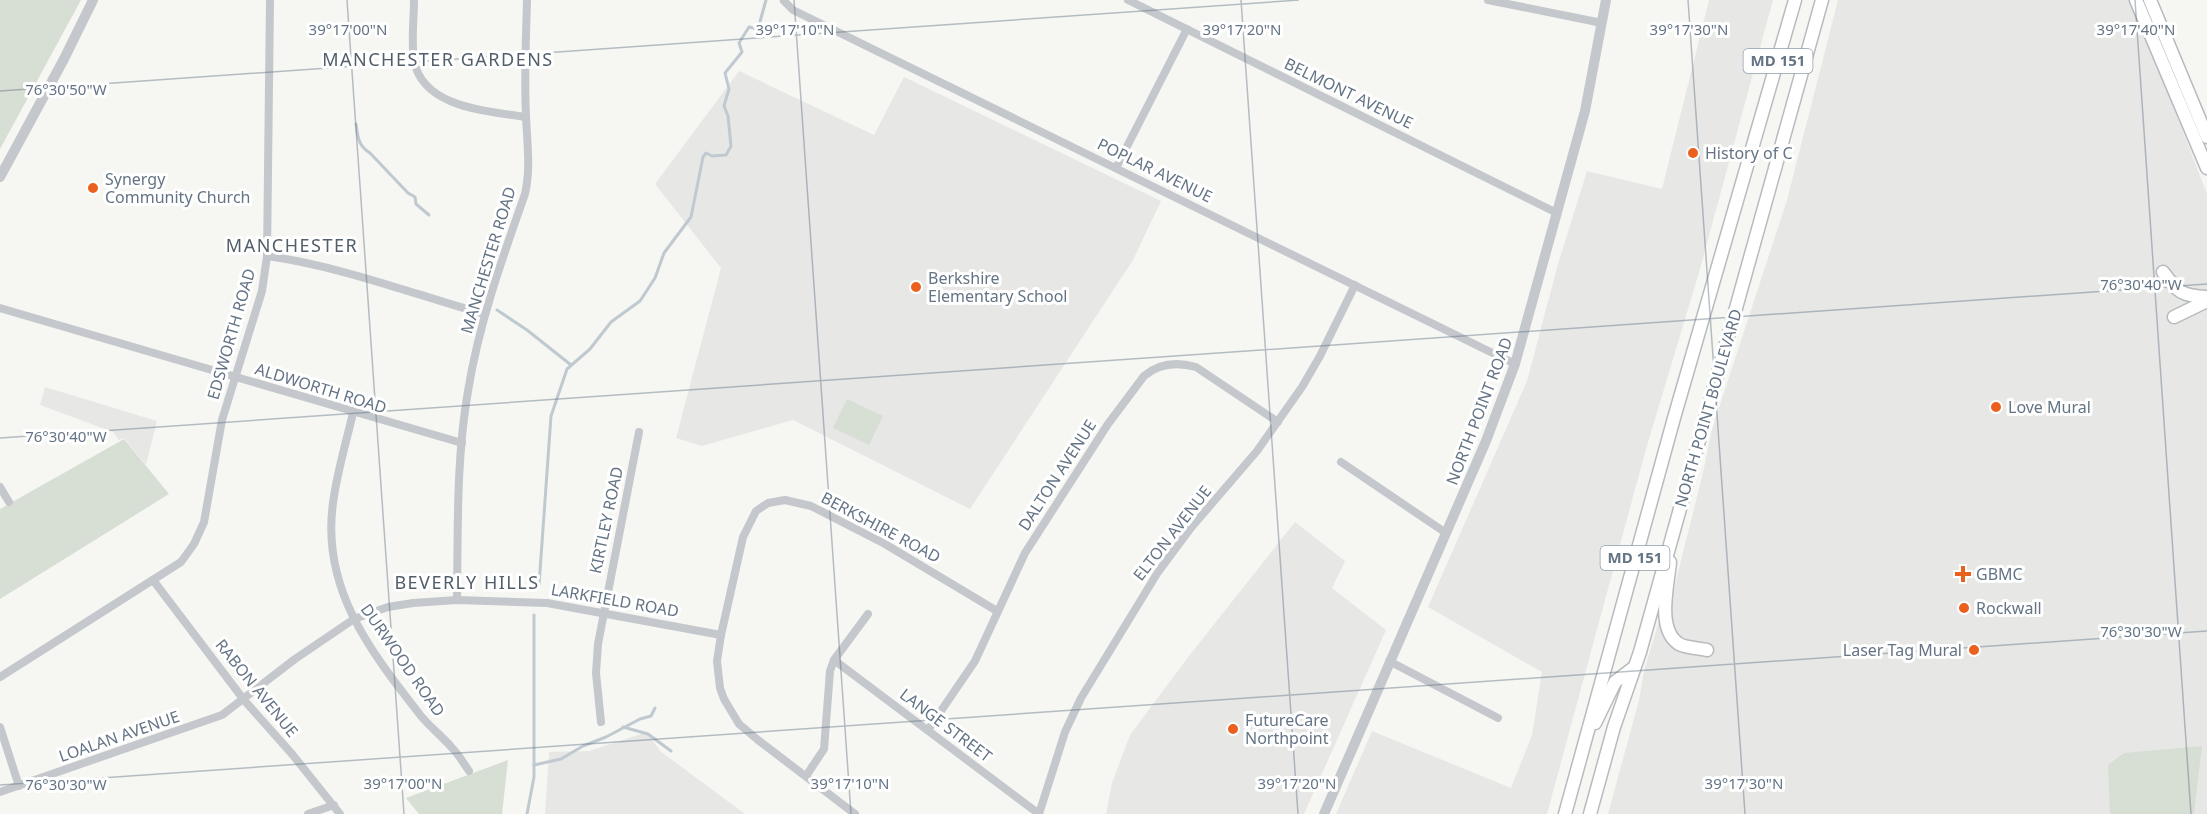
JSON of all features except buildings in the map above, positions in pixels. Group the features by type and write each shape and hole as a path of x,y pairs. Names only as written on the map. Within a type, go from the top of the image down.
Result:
{"main road":[{"name":"NORTH POINT BOULEVARD","path":"1565,814 1677,408 1795,0"},
{"name":"NORTH POINT BOULEVARD","path":"1590,814 1632,669 1640,652 1822,0"},
{"path":"2136,0 2207,168"},
{"path":"2150,0 2207,136"},
{"path":"2163,272 2177,290 2186,296 2207,299"},
{"path":"2174,317 2207,299"},
{"path":"1673,529 1666,615 1667,632 1680,645 1707,650"},
{"path":"1578,764 1615,682 1632,669"}],"street":[{"path":"0,177 93,0"},
{"name":"EDSWORTH ROAD","path":"0,676 181,562 200,534 222,420 262,291 267,256 270,0"},
{"path":"414,0 414,62 419,76 425,83 447,99 458,103 526,117"},
{"name":"MANCHESTER ROAD","path":"457,600 462,443 468,391 484,314 527,185 530,162 526,117 527,0"},
{"name":"BELMONT AVENUE","path":"1128,0 1557,213"},
{"path":"1488,0 1602,23"},
{"name":"NORTH POINT ROAD","path":"1324,814 1486,441 1515,364 1585,111 1606,0"},
{"name":"POPLAR AVENUE","path":"784,1 793,10 1515,364"},
{"path":"1116,168 1187,29"},
{"path":"267,256 292,259 330,269 484,314"},
{"name":"ELTON AVENUE","path":"1039,814 1072,713 1142,596 1174,549 1257,451 1312,371 1355,285"},
{"name":"ALDWORTH ROAD","path":"0,308 462,443"},
{"name":"DALTON AVENUE","path":"928,730 975,662 1016,568 1038,531 1108,424 1136,385 1152,369 1170,365 1196,367 1278,422"},
{"name":"DURWOOD ROAD","path":"353,413 335,488 331,538 332,555 343,597 354,620 401,690 431,728 453,748 469,771"},
{"name":"KIRTLEY ROAD","path":"600,722 596,673 598,644 639,432"},
{"path":"1341,462 1446,533"},
{"path":"0,487 9,502"},
{"name":"BERKSHIRE ROAD","path":"855,814 739,724 730,712 720,688 717,661 721,634 746,526 756,511 762,506 784,500 811,506 885,544 997,611"},
{"name":"RABON AVENUE","path":"153,580 244,700 292,754 340,814"},
{"name":"LARKFIELD ROAD","path":"244,700 295,659 354,620 399,605 457,600 547,603 603,611 721,634"},
{"path":"806,776 824,749 829,679 834,660 868,614"},
{"name":"LANGE STREET","path":"834,660 1039,814"},
{"path":"1389,661 1498,718"},
{"name":"LOALAN AVENUE","path":"0,792 207,722 244,700"},
{"path":"0,727 19,786"},
{"path":"308,814 333,805"}],"shaded area":[{"path":"0,0 81,0 0,149"},
{"path":"1709,0 1773,0 1700,269 1646,449 1547,814 1336,814 1372,731 1511,788 1532,735 1542,672 1428,607 1527,381 1558,264 1587,171 1662,189"},
{"path":"1838,0 2129,0 2144,30 2207,194 2207,814 1608,814 1639,700 1644,671 1658,624 1669,608 1712,429 1787,200"},
{"name":"Berkshire Elementary School","path":"739,71 874,135 904,77 1161,201 1133,260 970,509 793,420 702,446 676,438 721,268 655,184"},
{"path":"45,387 157,421 146,465 124,438 119,440 113,432 40,405"},
{"path":"847,399 883,416 869,445 833,428"},
{"path":"124,439 169,494 0,599 0,509"},
{"path":"1295,522 1345,561 1332,588 1386,630 1304,814 1106,814 1112,783 1130,735"},
{"path":"647,732 660,751 745,814 545,814 549,752 589,751"},
{"path":"2202,746 2194,814 2110,814 2108,765 2124,753"},
{"path":"508,760 502,814 419,814 406,798"}],"waterway":[{"path":"539,585 551,416 567,369 590,349 611,322 640,301 655,278 664,253 691,217 703,157 706,153 712,156 726,155 731,146 728,116 724,106 729,89 725,73 742,52 739,43 749,27 758,29 766,0"},
{"path":"356,124 359,141 363,147 408,193 415,197 416,204 429,215"},
{"path":"497,310 527,330 571,365"},
{"path":"527,814 534,777 534,615"},
{"path":"534,765 561,759 583,746 651,716 655,708"},
{"path":"623,727 648,734 671,751"}],"place":[{"name":"History of C","path":"1693,153"},
{"name":"Synergy Community Church","path":"93,188"},
{"name":"Berkshire Elementary School","path":"916,287"},
{"name":"Love Mural","path":"1996,407"},
{"name":"GBMC","path":"1963,574"},
{"name":"Rockwall","path":"1964,608"},
{"name":"Laser Tag Mural","path":"1974,650"},
{"name":"FutureCare Northpoint","path":"1233,729"}],"district":[{"name":"MANCHESTER GARDENS","path":"438,60"},
{"name":"MANCHESTER","path":"292,246"},
{"name":"BEVERLY HILLS","path":"467,583"}]}
